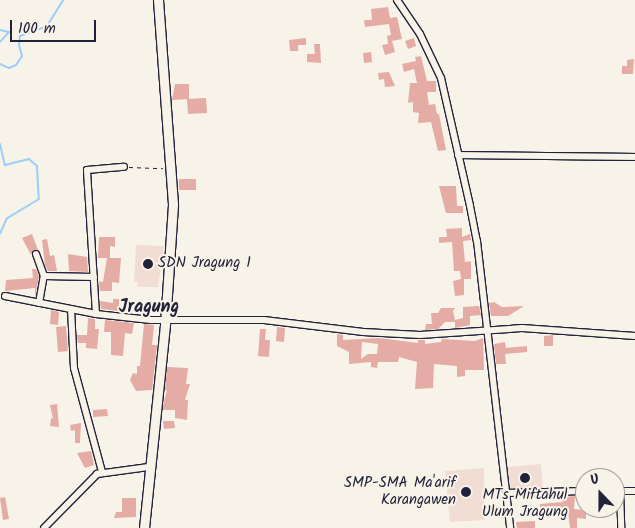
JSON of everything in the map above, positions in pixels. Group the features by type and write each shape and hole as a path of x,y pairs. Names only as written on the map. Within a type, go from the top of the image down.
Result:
{"main road":[{"path":"144,528 165,319 173,169 158,0"}],"street":[{"path":"397,0 420,34 441,78 477,241 510,528"},
{"path":"458,155 635,157"},
{"path":"96,314 87,170 124,167"},
{"path":"36,254 44,276 39,303"},
{"path":"44,276 94,278"},
{"path":"5,296 96,314 165,319 264,320 363,332 420,334 553,329 635,336"},
{"path":"71,309 74,368 102,472"},
{"path":"44,528 102,472 149,467"},
{"path":"506,493 575,491"}],"path":[{"path":"124,167 173,169"}],"shaded area":[{"name":"SDN Jragung 1","path":"136,245 164,246 158,287 137,287 138,282 134,282"},
{"name":"MTs Miftahul Ulum Jragung","path":"541,464 543,490 510,490 507,467"},
{"name":"SMP-SMA Ma'arif Karangawen","path":"484,468 485,520 450,522 445,471"}],"building":[{"path":"388,7 390,18 397,17 402,39 392,41 395,52 385,55 382,45 388,44 387,36 391,35 389,24 365,27 364,20 372,20 371,9"},
{"path":"306,38 306,45 298,45 298,51 290,51 289,40"},
{"path":"414,38 416,46 408,49 405,41"},
{"path":"314,44 320,44 321,63 307,62 307,54 315,54"},
{"path":"371,52 372,62 364,63 363,53"},
{"path":"421,56 427,81 436,81 436,92 427,92 429,105 435,104 437,114 439,114 446,150 438,151 431,122 418,123 419,113 413,112 413,102 408,103 410,83 417,83 414,69 404,72 402,64 416,61 415,57"},
{"path":"634,59 633,74 622,74 622,66 627,66 627,60"},
{"path":"389,72 395,86 385,87 384,79 379,80 378,73"},
{"path":"175,84 189,84 189,99 172,100"},
{"path":"206,98 207,113 188,114 187,99"},
{"path":"179,179 196,179 196,190 179,190"},
{"path":"439,186 456,186 457,206 463,206 463,213 446,213"},
{"path":"462,228 462,237 470,234 471,240 463,241 465,262 471,261 471,279 464,279 464,295 455,296 453,281 461,279 460,271 454,271 452,242 439,243 439,237 447,237 446,229"},
{"path":"32,234 38,250 33,250 31,255 22,238"},
{"path":"99,237 115,237 115,247 110,246 110,258 98,258"},
{"path":"47,239 50,256 54,255 57,271 48,271 45,265 42,240"},
{"path":"68,254 87,257 88,272 69,271"},
{"path":"107,258 121,258 119,283 112,282 112,291 100,291 99,281 103,282"},
{"path":"32,269 36,269 39,276 35,297 35,288 5,291 6,280 33,278"},
{"path":"113,299 119,299 119,311 101,309 100,301 113,303"},
{"path":"494,302 502,307 524,306 508,316 491,316 489,303"},
{"path":"479,306 481,315 470,316 470,325 455,328 455,322 445,322 438,329 425,330 426,324 432,324 431,313 438,313 441,308 455,308 453,311 455,320 463,318 463,307"},
{"path":"51,310 59,312 58,325 50,324"},
{"path":"88,318 95,319 95,329 99,329 97,349 86,348 86,343 78,343 77,335 87,335"},
{"path":"105,320 134,323 132,334 125,333 123,356 111,355 111,332 104,332"},
{"path":"144,324 154,325 152,345 157,345 152,390 136,391 130,380 133,373 137,374 137,366 140,366"},
{"path":"66,326 68,351 58,352 56,327"},
{"path":"277,327 285,328 284,342 276,341"},
{"path":"260,329 266,329 265,340 270,340 269,357 258,356"},
{"path":"337,334 343,335 343,340 379,338 418,343 418,340 425,340 425,344 441,342 442,339 475,341 483,338 484,370 465,370 465,376 457,377 457,366 434,364 433,388 415,389 417,362 399,357 398,362 378,362 377,368 371,367 371,362 349,364 349,352 337,346","holes":["362,342 378,344 377,354 368,354 361,359"]},
{"path":"553,335 553,346 544,346 544,336"},
{"path":"505,342 506,348 527,346 527,352 505,354 506,364 496,364 494,344"},
{"path":"167,367 188,368 186,384 190,384 185,400 188,400 187,420 175,418 175,410 162,410 167,390 165,390"},
{"path":"57,404 59,427 50,426 51,418 53,419 50,405"},
{"path":"107,409 108,416 93,417 93,410"},
{"path":"163,421 174,421 175,428 164,429"},
{"path":"81,423 80,443 75,443 75,430 71,431 70,425"},
{"path":"91,451 94,465 85,468 77,453"},
{"path":"575,496 574,509 575,518 577,518 577,528 570,528 568,512 556,510 556,515 540,515 540,504 563,502 563,497"},
{"path":"5,497 9,519 3,520 0,498"},
{"path":"122,498 136,498 136,517 114,518 116,512 122,512"},
{"path":"535,521 535,528 517,528 516,522"}],"waterway":[{"path":"0,64 9,68 16,65 22,56 19,45 20,36 47,26 63,0"},
{"path":"0,30 9,32 0,42"},
{"path":"0,144 5,165 29,159 37,166 39,199 7,218 0,234"}],"place":[{"name":"SDN Jragung 1","path":"148,264"},
{"name":"MTs Miftahul Ulum Jragung","path":"525,478"},
{"name":"SMP-SMA Ma'arif Karangawen","path":"466,492"}],"district":[{"name":"Jragung","path":"149,308"}]}
